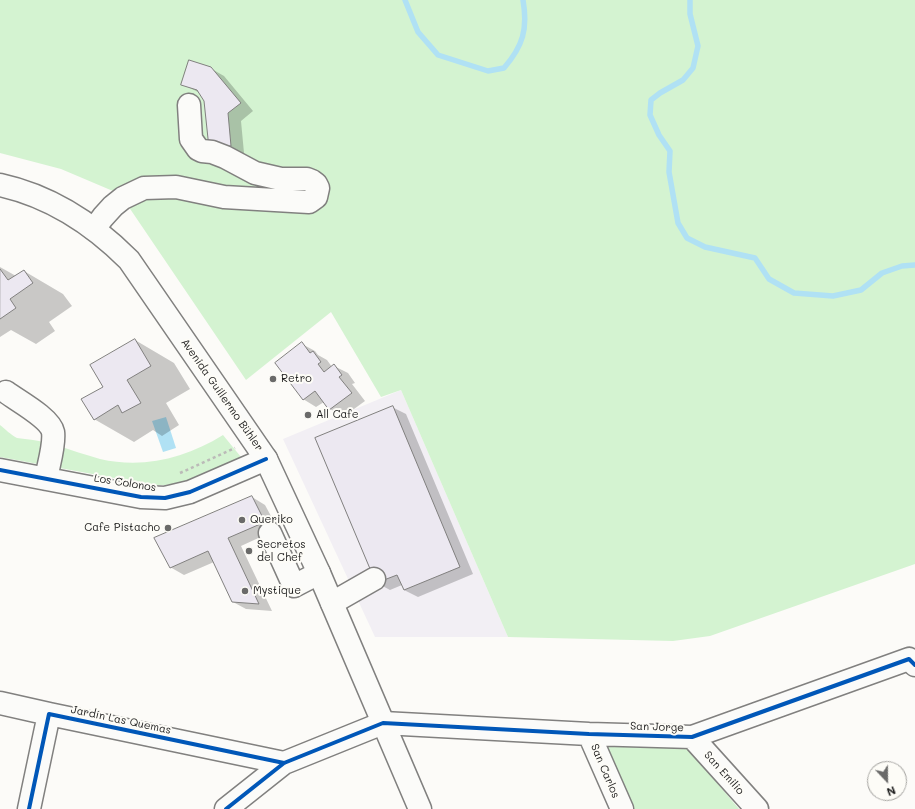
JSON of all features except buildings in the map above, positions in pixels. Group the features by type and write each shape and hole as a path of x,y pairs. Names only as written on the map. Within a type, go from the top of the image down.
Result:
{"street":[{"path":"94,229 113,206 128,195 144,188 176,186 200,192 241,198 309,202 316,197 318,188 316,184 308,179 281,179 268,177 255,173 212,152 198,149 191,139 189,105"},
{"name":"Avenida Guillermo Bühler","path":"0,185 28,193 67,211 94,229 129,260 257,463 319,573 420,809"},
{"path":"6,392 44,419 53,432 53,444 46,479"},
{"name":"Los Colonos","path":"0,470 141,497 165,498 190,492 257,463"},
{"path":"270,533 294,586 319,573"},
{"path":"332,603 374,579"},
{"name":"San Jorge","path":"383,724 589,734 692,737 910,660 915,665"},
{"name":"Jardín Las Quemas","path":"0,703 284,763"},
{"path":"29,809 49,714"},
{"path":"226,809 284,763 383,724"},
{"name":"San Carlos","path":"589,734 622,809"},
{"name":"San Emilio","path":"692,737 757,809"}],"path":[{"path":"177,474 238,447 257,463"}],"shaded area":[{"path":"401,390 508,637 375,637 283,439"}],"green space":[{"path":"0,0 915,0 915,564 710,636 673,641 508,637 401,390 381,397 331,312 246,380 120,194 61,169 0,153"},
{"path":"0,425 17,438 44,442 100,459 116,462 133,463 164,459 194,450 223,435 241,457 180,483 152,485 0,457"},
{"path":"606,745 686,746 739,809 634,809"}],"water":[{"path":"166,417 176,448 163,452 152,421"}],"waterway":[{"path":"405,0 418,32 438,55 488,71 504,68 520,44 525,20 523,0"},
{"path":"690,0 690,14 698,46 693,68 683,80 651,100 650,115 659,135 670,151 669,172 678,223 687,238 705,247 755,258 769,279 794,293 833,296 861,290 882,273 902,266 915,265"}],"cycle path":[{"path":"0,470 141,497 165,498 190,492 266,459"},
{"path":"226,809 284,763 383,723 589,734 692,737 909,659 915,665"},
{"path":"29,809 49,714 284,763"}],"place":[{"name":"Retro","path":"273,379"},
{"name":"All Cafe","path":"308,415"},
{"name":"Queriko","path":"242,520"},
{"name":"Cafe Pistacho","path":"168,528"},
{"name":"Secretos del Chef","path":"249,551"},
{"name":"Mystique","path":"245,591"}]}
